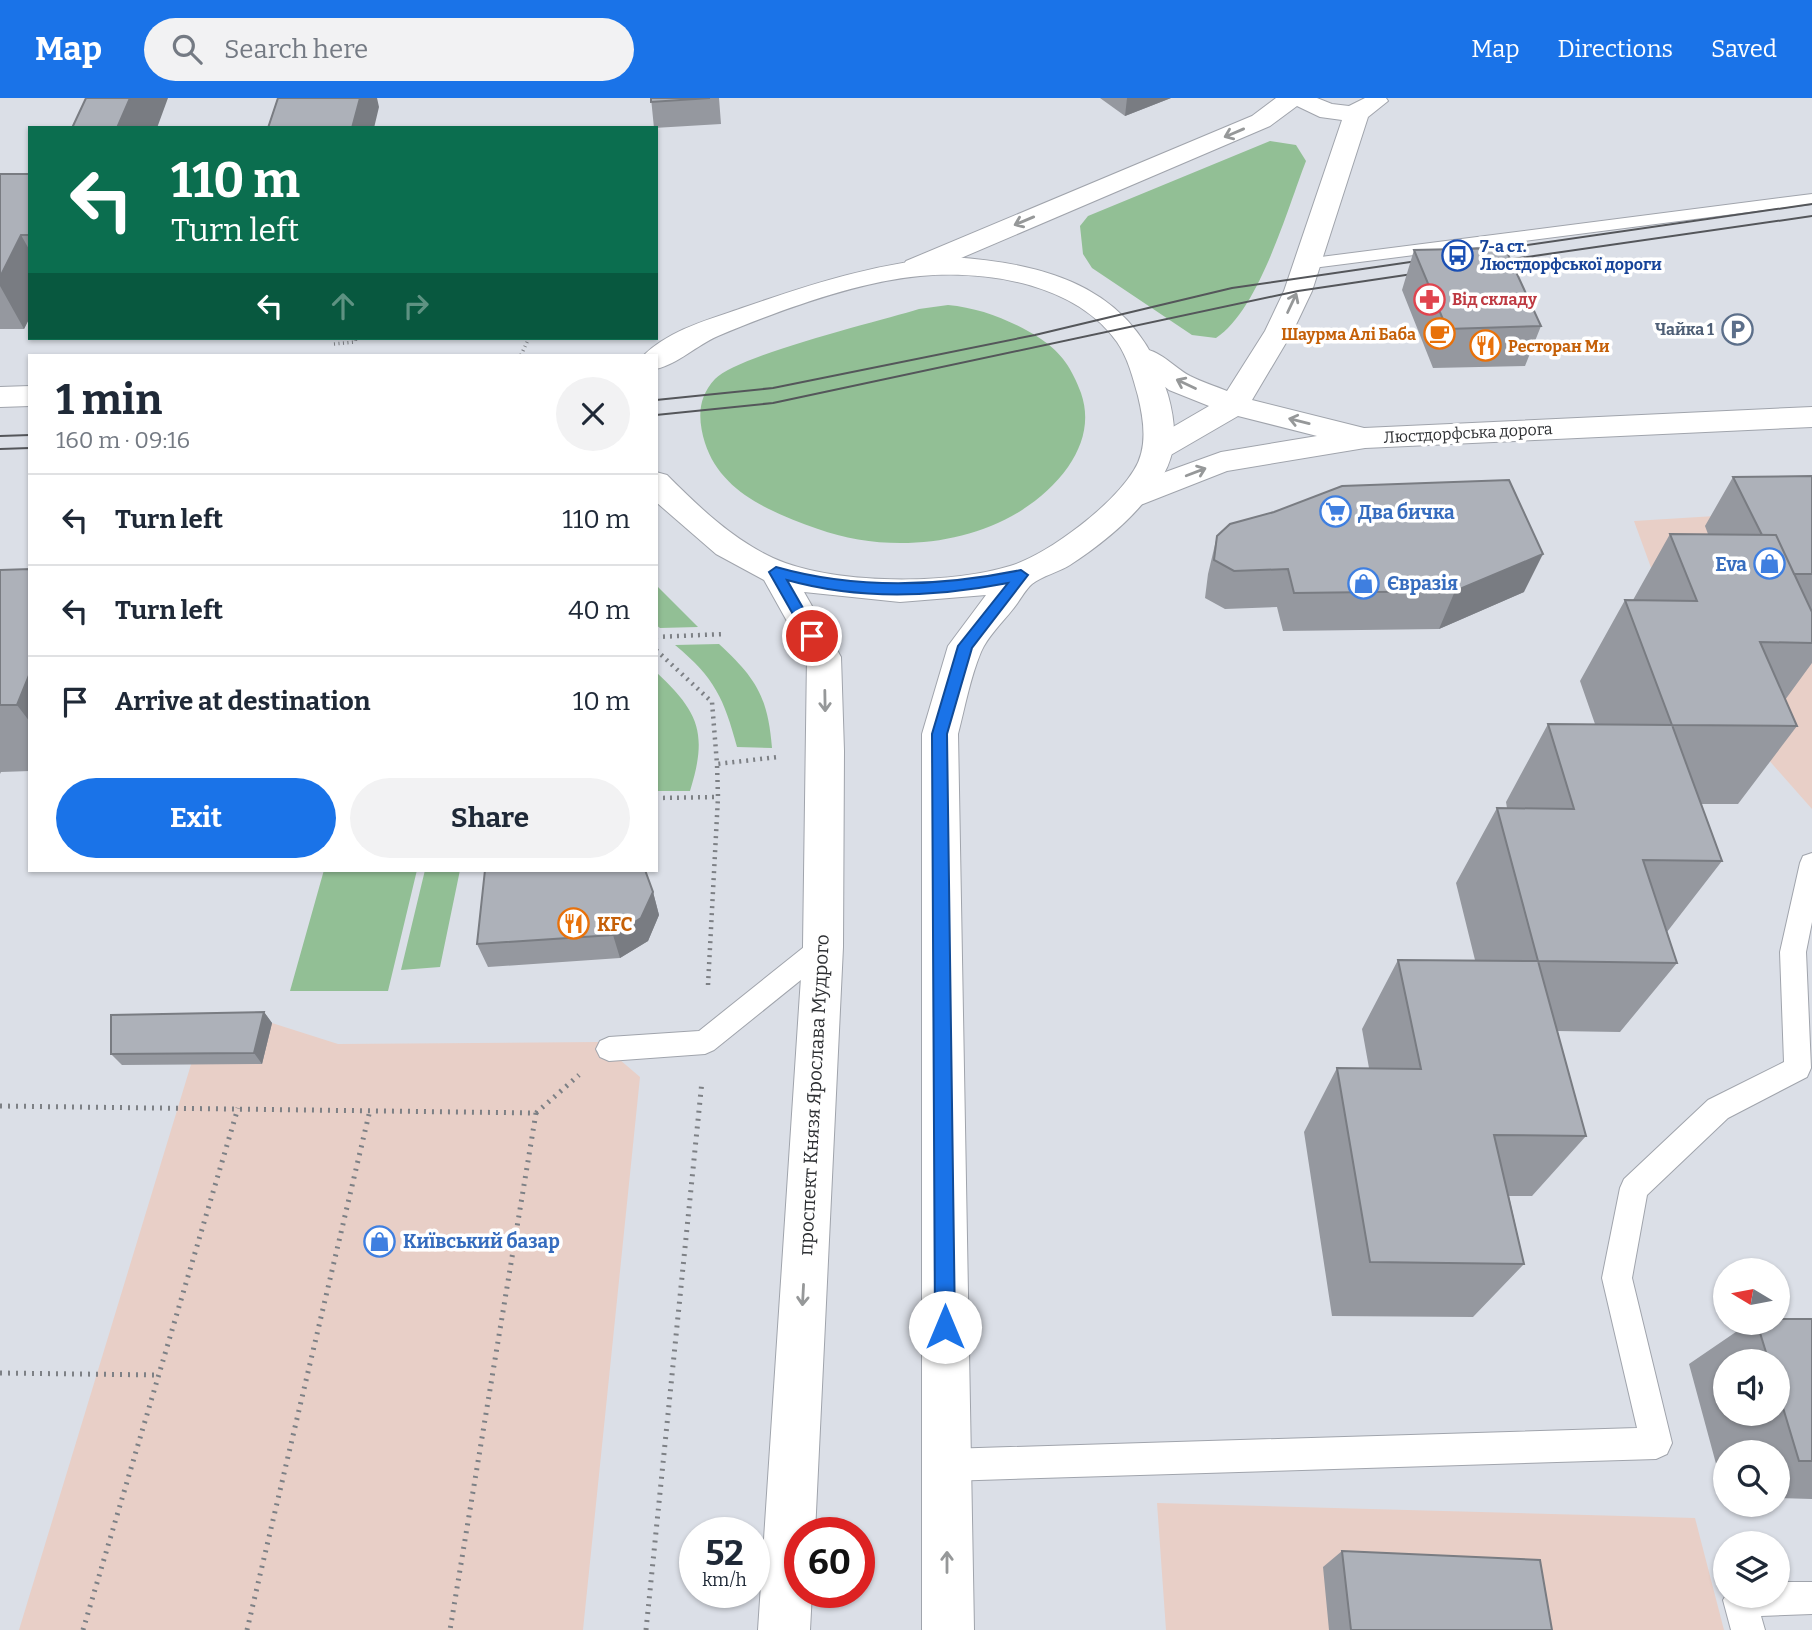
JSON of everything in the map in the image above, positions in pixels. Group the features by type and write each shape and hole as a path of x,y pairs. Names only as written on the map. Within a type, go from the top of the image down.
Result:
{"main road":[{"path":"658,358 673,346 704,332 810,294 916,267 1261,121 1292,98"},
{"path":"1158,449 1234,405 1279,331 1298,290 1305,264 1367,105 1327,111 1301,98"},
{"path":"658,485 693,521 776,572 816,583 916,590 964,587 1021,575 1065,553 1132,495 1149,472 1158,449 1157,409 1141,356 1112,317 1085,298 1036,276 996,266 957,263 916,267"},
{"path":"1141,356 1180,383 1234,405 1365,438"},
{"path":"0,397 28,396"},
{"name":"Люстдорфська дорога","path":"1132,495 1221,462 1365,438 1812,417"},
{"name":"проспект Князя Ярослава Мудрого","path":"776,572 824,657 823,947 784,1630"},
{"path":"948,1630 940,734 965,646 1021,575"}],"lane":[{"path":"1305,264 1812,199"},
{"path":"947,1465 1656,1443 1617,1278 1634,1188 1718,1109 1798,1068 1793,952 1812,863"},
{"path":"608,1049 705,1042 823,947"},
{"path":"1748,1630 1740,1600 1812,1598"}],"path":[{"path":"334,344 356,340"},
{"path":"658,637 724,634"},
{"path":"646,1630 705,1042 718,797 712,702 658,652"},
{"path":"717,764 786,756"},
{"path":"658,798 718,797"},
{"path":"450,1630 536,1114 608,1049"},
{"path":"0,1106 536,1114"},
{"path":"83,1630 238,1108"},
{"path":"247,1630 370,1110"},
{"path":"0,1373 158,1376"}],"shaded area":[{"path":"1812,510 1812,809 1736,723 1669,617 1634,521"},
{"name":"Київський базар","path":"272,1023 338,1044 599,1042 640,1077 583,1630 19,1630 203,1025"},
{"path":"1157,1503 1695,1518 1713,1588 1713,1608 1718,1608 1724,1630 1166,1630"}],"green space":[{"path":"1270,141 1296,145 1306,161 1281,231 1258,283 1246,305 1216,338 1192,335 1092,268 1083,254 1080,226 1088,216"},
{"path":"948,305 985,312 1041,339 1065,362 1081,393 1085,422 1082,440 1074,458 1045,492 1018,513 987,527 954,537 884,543 850,538 784,516 751,499 723,475 705,443 700,418 705,394 715,379 729,370 779,349 919,309"},
{"path":"658,587 698,627 658,626"},
{"path":"719,644 742,667 758,690 767,715 772,748 737,747 716,690 700,668 675,645"},
{"path":"658,674 682,699 696,725 698,754 690,791 658,791"},
{"path":"323,872 417,872 388,991 290,991"},
{"path":"425,872 460,872 440,967 401,970"}],"building":[{"path":"86,98 130,98 118,126 73,126"},
{"path":"278,98 360,98 353,126 269,126"},
{"path":"651,98 710,98 651,102"},
{"path":"0,174 28,174 28,235 21,235 0,277"},
{"path":"1505,248 1541,326 1447,329 1414,250"},
{"path":"1812,476 1812,574 1794,574 1776,535 1762,535 1733,477"},
{"path":"1509,480 1543,554 1455,591 1294,593 1288,569 1234,571 1214,560 1217,536 1230,524 1274,512 1342,486"},
{"path":"1670,534 1776,535 1812,612 1812,643 1760,642 1797,726 1672,725 1625,600 1697,601"},
{"path":"28,569 28,678 17,705 0,705 0,570"},
{"path":"1548,724 1672,725 1722,861 1643,860 1677,963 1538,961 1497,808 1574,809"},
{"name":"KFC","path":"485,872 646,872 653,892 641,918 613,935 477,944"},
{"path":"1398,960 1538,961 1586,1136 1494,1135 1524,1264 1370,1262 1337,1068 1421,1069"},
{"path":"264,1012 254,1053 111,1054 111,1015"},
{"path":"1790,1319 1812,1319 1812,1461 1799,1461 1788,1426 1790,1349 1765,1349 1761,1335 1790,1335"},
{"path":"1342,1551 1540,1560 1552,1630 1351,1630"}],"tram line":[{"path":"1486,251 1812,204"},
{"path":"1492,262 1812,216"},
{"path":"658,400 773,388 1035,335 1232,288 1431,259"},
{"path":"658,415 773,403 1298,291 1426,272"},
{"path":"0,436 28,435"},
{"path":"0,449 28,448"}],"place":[{"name":"7-а ст. Люстдорфської дороги","path":"1457,255"},
{"name":"Від складу","path":"1429,299"},
{"name":"Чайка 1","path":"1737,329"},
{"name":"Шаурма Алі Баба","path":"1439,334"},
{"name":"Ресторан Ми","path":"1485,346"},
{"name":"Два бичка","path":"1335,512"},
{"name":"Eva","path":"1770,564"},
{"name":"Євразія","path":"1364,583"},
{"name":"KFC","path":"574,924"},
{"name":"Київський базар","path":"380,1241"}],"route":[{"path":"812,636 776,572 816,583 916,590 964,587 1021,575 965,646 940,734 945,1327"}]}
